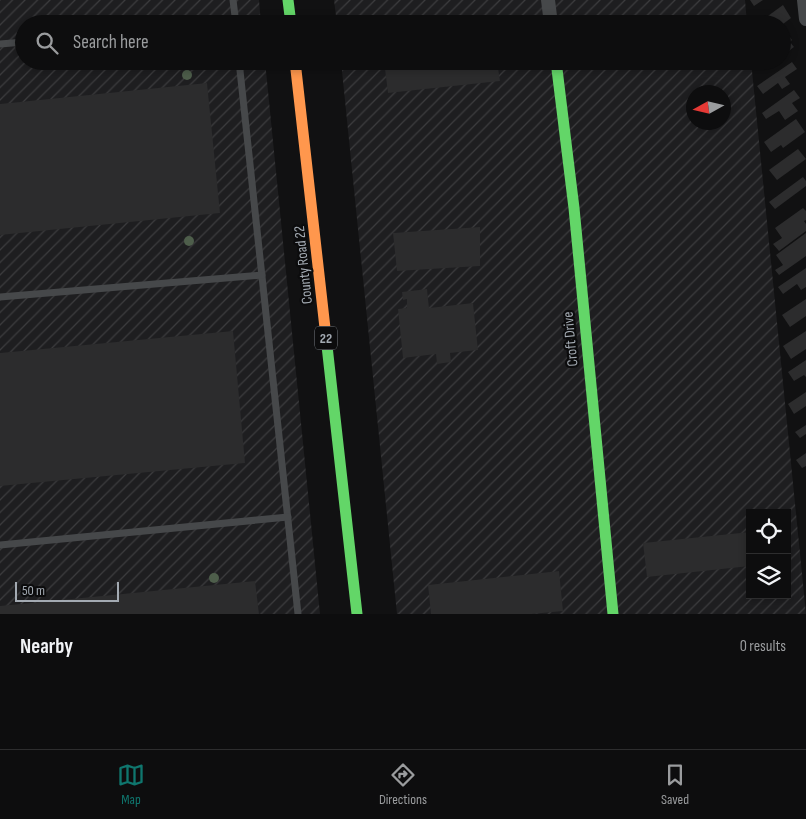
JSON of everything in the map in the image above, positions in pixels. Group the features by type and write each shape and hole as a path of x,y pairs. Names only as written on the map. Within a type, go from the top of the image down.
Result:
{"main road":[{"path":"288,0 290,15"},
{"name":"County Road 22","path":"296,70 357,614"},
{"name":"Croft Drive","path":"557,70 574,208 613,614"}],"street":[{"path":"548,0 550,15"},
{"path":"804,0 806,19"}],"lane":[{"path":"234,0 235,15"},
{"path":"0,44 15,43"},
{"path":"241,70 298,614"},
{"path":"0,297 262,275"},
{"path":"0,545 288,517"}],"shaded area":[{"path":"0,0 259,0 260,15 15,15 15,70 266,70 320,614 0,614"},
{"path":"334,0 745,0 746,15 336,15"},
{"path":"342,70 752,70 806,614 397,614"}],"building":[{"path":"750,0 763,0 754,6"},
{"path":"783,5 789,15 769,15"},
{"path":"791,63 797,69 785,77 790,84 782,89 778,83 763,94 757,86 780,70 791,70"},
{"path":"385,70 498,70 500,81 388,93"},
{"path":"207,83 220,213 0,235 0,104"},
{"path":"794,90 800,98 792,103 798,111 785,120 779,111 766,119 762,113"},
{"path":"796,119 805,132 783,148 781,145 771,152 764,142"},
{"path":"798,149 806,159 777,180 769,170"},
{"path":"803,177 806,181 806,186 775,209 769,202"},
{"path":"803,208 806,211 806,220 804,221 806,231 779,251 773,244 782,238 775,228"},
{"path":"480,227 480,266 397,271 393,233"},
{"path":"806,233 806,256 779,275 775,270 783,265 776,255"},
{"path":"806,268 806,287 801,290 797,284 783,294 778,287"},
{"path":"427,289 429,308 473,303 478,350 450,353 451,362 437,364 436,354 403,358 398,309 407,308 407,299 403,300 402,292"},
{"path":"806,299 806,316 790,327 782,315"},
{"path":"233,331 245,463 0,486 0,353"},
{"path":"806,331 806,349 791,359 783,346"},
{"path":"806,360 806,377 804,375 794,381 788,372"},
{"path":"806,392 806,406 794,414 788,404"},
{"path":"806,425 806,434 800,438 795,432"},
{"path":"806,453 806,466 802,468 796,460"},
{"path":"746,532 746,566 647,577 643,543"},
{"path":"559,571 563,611 532,614 431,614 428,585"},
{"path":"255,581 259,614 0,614 0,606"}],"traffic: fast":[{"path":"288,0 290,15"},
{"path":"557,70 574,208 613,614"},
{"path":"325,328 357,614"}],"traffic: slow":[{"path":"296,70 325,328"}]}
